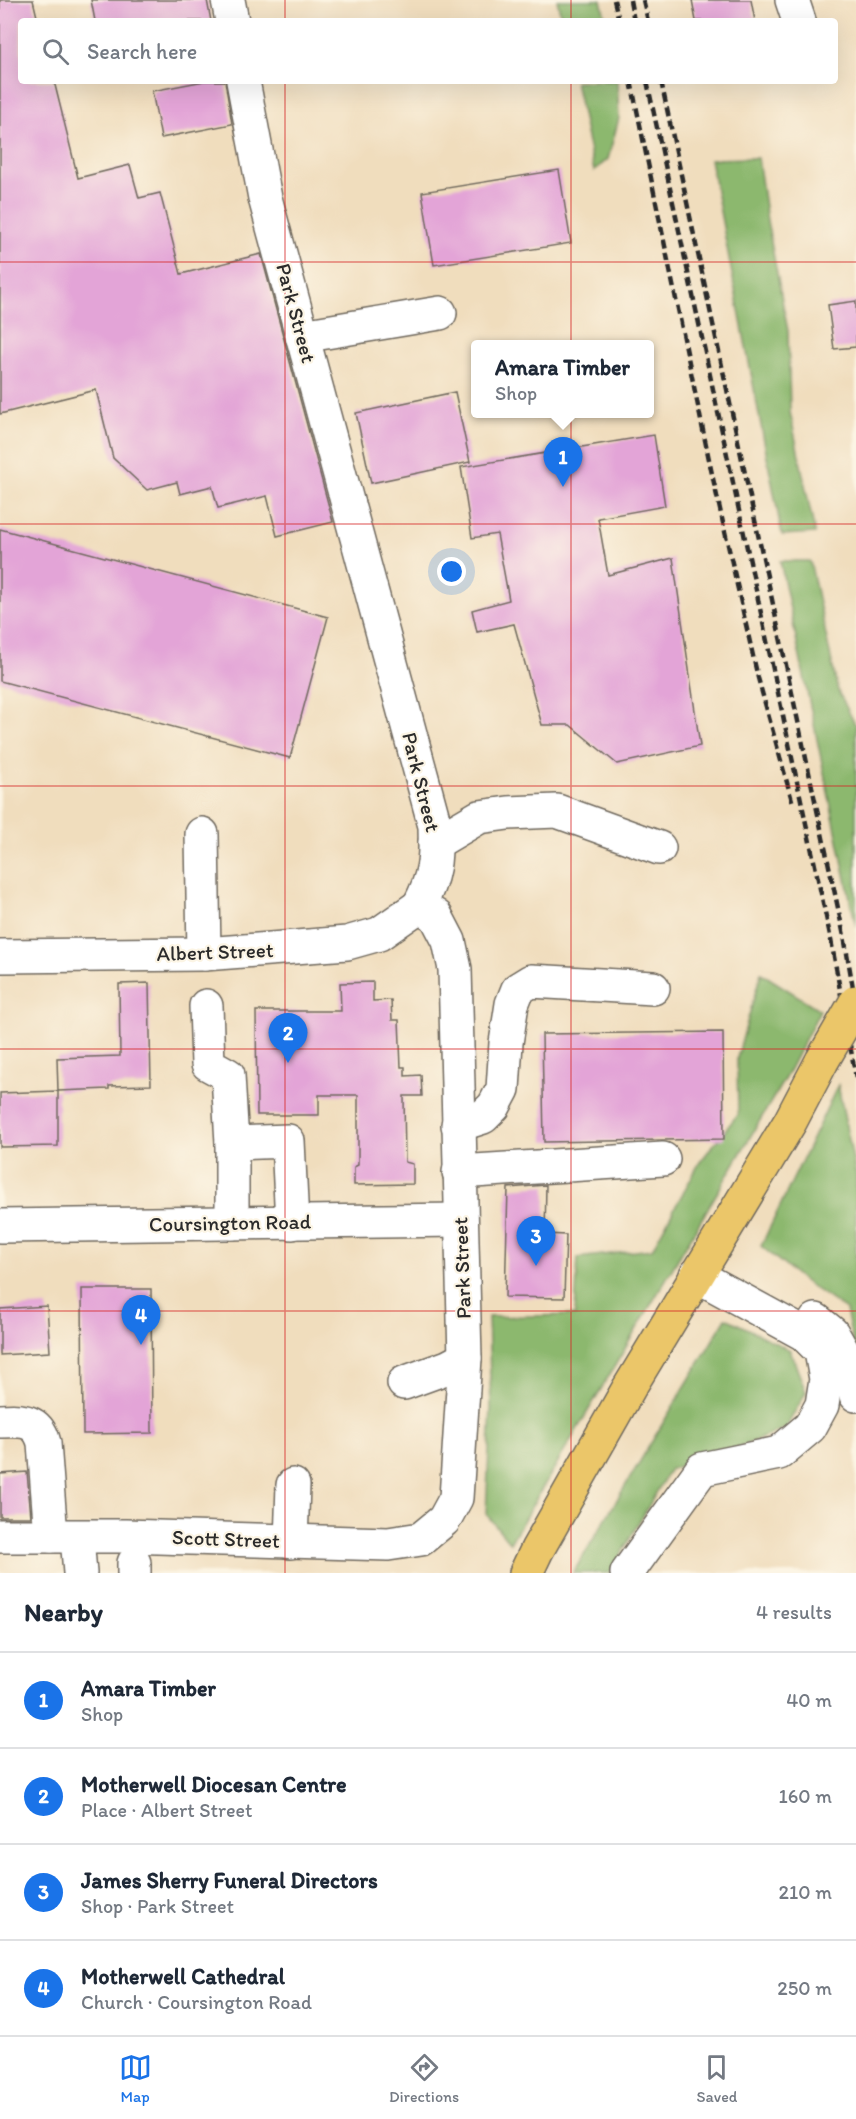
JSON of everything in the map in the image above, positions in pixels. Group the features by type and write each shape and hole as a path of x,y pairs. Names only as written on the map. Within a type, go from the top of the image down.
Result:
{"main road":[{"path":"526,1573 623,1398 790,1122 856,1002"}],"street":[{"path":"228,0 231,18"},
{"path":"792,0 798,18"},
{"name":"Park Street","path":"244,84 265,198 435,826 436,856 430,885 419,906 436,916 449,941 455,969 465,1358 456,1498 444,1520"},
{"path":"302,336 440,313"},
{"path":"435,843 479,817 557,811 659,848"},
{"path":"202,834 204,954"},
{"name":"Albert Street","path":"0,956 204,954 347,943 379,934 419,906"},
{"path":"458,1125 483,1118 494,1106 503,1089 506,1043 512,1004 518,989 531,981 653,988"},
{"path":"206,1006 208,1064 228,1075 232,1143 232,1223"},
{"path":"232,1143 288,1141 292,1223"},
{"path":"459,1172 663,1159"},
{"name":"Coursington Road","path":"0,1226 460,1220"},
{"path":"701,1267 804,1312 832,1333 852,1368 856,1395"},
{"path":"627,1573 702,1469 779,1453 810,1427 822,1405 826,1379 820,1351 804,1334 701,1267"},
{"path":"404,1383 448,1367 465,1358"},
{"path":"0,1421 20,1420 33,1424 41,1432 64,1537 80,1573"},
{"path":"291,1542 293,1485"},
{"name":"Scott Street","path":"0,1536 125,1536 388,1544 422,1539 444,1520"}],"green space":[{"path":"557,0 601,0 605,18 561,18"},
{"path":"576,84 617,84 619,118 608,159 594,171"},
{"path":"758,158 767,221 788,331 790,412 815,533 782,535 710,159"},
{"path":"780,561 810,561 838,691 856,726 856,927"},
{"path":"761,973 820,1010 788,1073 510,1543 486,1514 491,1407 488,1317 575,1315 578,1258 652,1249 700,1162 738,1114 737,1058"},
{"path":"838,1085 856,1175 856,1359 846,1310 801,1279 761,1246"},
{"path":"726,1318 790,1350 806,1392 786,1428 750,1443 670,1469 610,1573 573,1573"}],"building":[{"path":"0,0 33,0 37,18 18,18 18,84 55,84 78,178 130,165 139,198 160,193 181,274 261,254 333,522 277,536 267,496 218,508 212,486 180,494 177,482 147,490 113,458 96,390 0,414"},
{"path":"91,0 207,0 210,18 94,18"},
{"path":"692,0 751,0 754,18 695,18"},
{"path":"188,84 225,84 232,124 161,138 152,91"},
{"path":"559,170 571,243 434,265 422,192"},
{"path":"856,301 856,347 834,349 828,305"},
{"path":"455,392 470,462 371,483 356,413"},
{"path":"654,435 665,506 598,518 608,575 673,558 700,746 617,764 570,725 542,725 514,624 477,632 472,610 509,600 497,534 472,538 461,467"},
{"path":"0,529 328,617 290,758 0,681"},
{"path":"373,982 373,1001 391,1000 392,1020 399,1020 401,1067 405,1067 405,1076 421,1075 422,1096 404,1096 405,1162 413,1164 413,1184 354,1185 354,1167 358,1165 358,1095 319,1095 319,1115 257,1115 256,1011 341,1011 340,983"},
{"path":"149,983 151,1085 58,1091 57,1058 120,1056 119,984"},
{"path":"723,1032 724,1139 544,1142 542,1034"},
{"path":"58,1091 58,1146 0,1147 0,1093"},
{"path":"546,1185 545,1234 566,1235 564,1298 505,1297 508,1188"},
{"path":"82,1289 151,1289 152,1433 83,1434"},
{"path":"47,1306 50,1352 0,1355 0,1309"},
{"path":"27,1472 31,1517 0,1517 0,1474"}],"railway":[{"path":"614,0 618,18"},
{"path":"630,0 633,18"},
{"path":"643,0 647,18"},
{"path":"632,84 712,474 758,678 793,804"},
{"path":"648,84 831,940 856,1078"},
{"path":"662,84 844,936 856,1005"}],"place":[{"name":"Amara Timber","path":"563,487"},
{"name":"Motherwell Diocesan Centre","path":"288,1063"},
{"name":"James Sherry Funeral Directors","path":"536,1266"},
{"name":"Motherwell Cathedral","path":"141,1345"}]}
